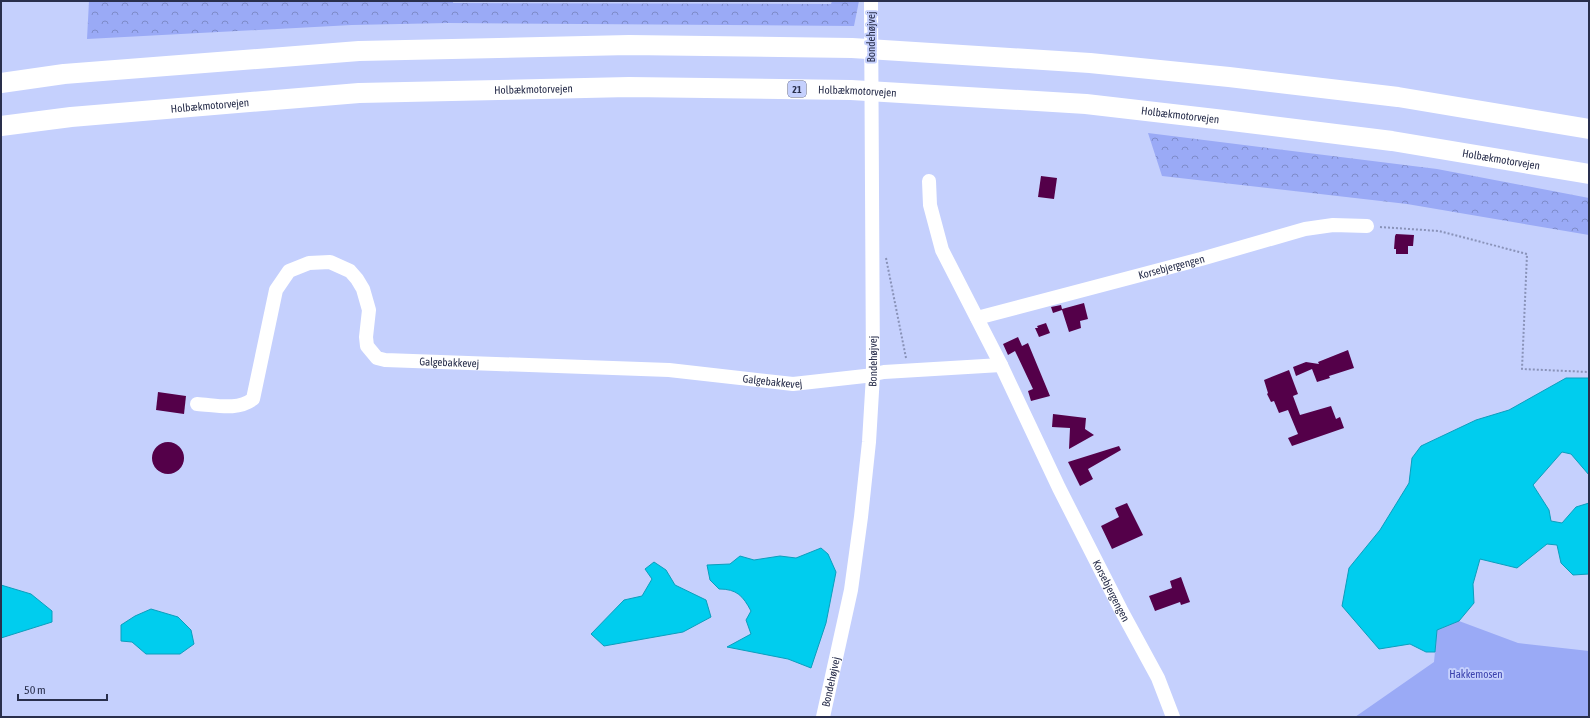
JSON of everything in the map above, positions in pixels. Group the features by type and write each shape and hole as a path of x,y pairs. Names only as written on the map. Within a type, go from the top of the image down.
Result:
{"highway":[{"path":"1,83 64,74 359,52 629,45 852,48 1090,63 1229,77 1398,97 1589,129"},
{"name":"Holbækmotorvejen","path":"1,126 71,117 359,93 629,87 851,90 1086,104 1392,141 1589,174"}],"street":[{"name":"Bondehøjvej","path":"823,717 851,590 862,517 873,375 871,1"},
{"name":"Korsebjergengen","path":"929,180 930,205 942,250 1001,365 1040,450 1121,610 1158,678 1172,712"},
{"name":"Korsebjergengen","path":"977,318 1305,230 1334,225 1367,226"},
{"name":"Galgebakkevej","path":"197,404 236,407 246,405 253,399 276,290 289,271 309,263 330,262 350,271 363,289 369,310 366,337 367,346 377,358 385,360 669,370 793,384 873,375"},
{"path":"873,375 884,372 1001,365"}],"path":[{"path":"1367,226 1439,231 1527,254 1522,369 1589,372"},
{"path":"885,251 909,371"}],"green space":[{"path":"89,1 453,1 453,3 831,4 832,1 859,1 854,26 448,23 352,25 87,39"},
{"path":"1148,133 1437,169 1589,198 1589,235 1407,204 1162,176"},
{"name":"Hakkemosen","path":"1459,621 1518,643 1589,651 1589,717 1355,717 1434,662 1437,630"}],"shaded area":[{"path":"1566,378 1589,378 1589,475 1571,454 1562,452 1533,485 1549,510 1551,521 1562,523 1576,507 1589,503 1589,574 1573,575 1561,563 1557,545 1547,544 1517,568 1480,559 1473,584 1474,603 1459,621 1437,630 1435,652 1426,652 1410,644 1379,649 1342,606 1349,568 1380,530 1409,483 1412,458 1421,446 1476,420 1509,410"},
{"path":"821,548 828,554 836,572 826,623 811,668 788,659 727,647 751,634 746,620 751,611 739,594 730,590 719,589 710,580 707,565 730,564 740,556 754,560 780,556 796,558"},
{"path":"654,562 666,570 675,585 706,600 711,617 683,632 604,646 591,634 624,600 642,596 652,579 645,569"},
{"path":"1,585 31,594 52,611 52,622 1,638"},
{"path":"151,609 178,617 191,630 194,644 180,654 146,654 132,642 121,641 121,625 135,616"}],"building":[{"path":"1041,176 1057,178 1054,199 1038,197"},
{"path":"1396,234 1414,235 1413,246 1408,246 1408,254 1396,254 1396,249 1394,249"},
{"path":"1084,303 1088,319 1080,321 1081,328 1069,332 1062,310 1053,313 1051,307 1061,305 1062,309"},
{"path":"1046,323 1050,333 1039,337 1035,328 1038,328 1037,326"},
{"path":"1018,337 1022,346 1028,343 1050,396 1031,401 1028,391 1033,389 1015,351 1008,355 1003,344"},
{"path":"1348,350 1354,368 1329,376 1330,378 1317,382 1312,369 1296,376 1293,367 1306,362 1319,364 1318,362"},
{"path":"1289,370 1298,394 1293,396 1300,415 1331,406 1336,419 1340,417 1344,428 1292,446 1288,438 1298,434 1288,410 1279,413 1274,401 1271,402 1267,394 1264,380"},
{"path":"158,392 186,396 184,414 156,410"},
{"path":"1053,414 1086,418 1085,429 1094,435 1069,449 1070,428 1052,427"},
{"path":"168,442 174,443 181,449 184,458 183,464 177,471 168,474 162,473 155,467 152,458 153,452 159,445"},
{"path":"1119,446 1121,450 1088,469 1093,479 1080,486 1068,462"},
{"path":"1127,503 1143,535 1112,549 1101,526 1119,517 1115,508"},
{"path":"1181,577 1190,602 1181,605 1180,602 1155,611 1149,596 1172,588 1170,581"}]}
